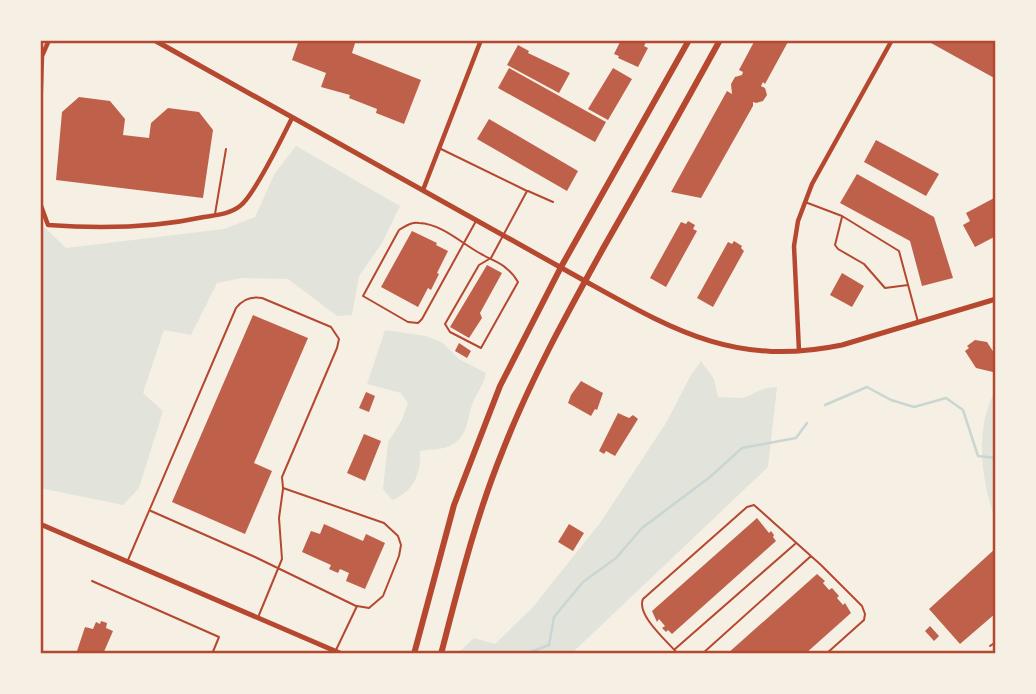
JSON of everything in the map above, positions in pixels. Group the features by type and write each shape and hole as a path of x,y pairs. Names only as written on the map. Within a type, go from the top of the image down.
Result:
{"main road":[{"path":"414,654 440,549 471,458 500,386 561,267 689,40"},
{"path":"441,654 468,550 503,448 543,360 585,281 720,40"}],"street":[{"path":"40,117 42,56 49,40"},
{"path":"154,40 585,281 695,338 755,351 799,351 840,345 996,299"},
{"path":"423,190 481,40"},
{"path":"799,351 794,246 805,201 892,40"},
{"path":"40,203 48,225 88,228 167,225 215,215 242,205 271,159 292,118"},
{"path":"40,524 338,652"}],"lane":[{"path":"215,215 226,149"},
{"path":"440,149 553,202"},
{"path":"476,220 464,243 418,323 408,322 363,296 399,230 417,222 433,226 464,243 491,258 507,269 518,282 481,348 450,332 445,324 479,265 491,258 527,191"},
{"path":"805,201 842,216 899,251 919,323"},
{"path":"842,216 835,245 838,249 864,264 885,288 908,285"},
{"path":"127,561 236,308 250,298 262,298 331,327 339,339 282,477 279,518 282,559 258,619"},
{"path":"150,511 357,607 369,608 383,596 399,556 400,540 393,530 384,523 283,488"},
{"path":"678,654 642,613 640,603 751,505 757,507 811,556 862,606 864,620 826,654"},
{"path":"674,650 796,543"},
{"path":"702,654 811,556"},
{"path":"338,652 357,607"},
{"path":"990,646 996,642"},
{"path":"592,654 606,654"}],"path":[{"path":"92,581 219,637 212,654"}],"shaded area":[{"path":"296,146 400,206 382,243 359,276 352,315 337,316 288,279 242,278 217,283 191,335 164,330 143,393 163,411 139,488 123,505 40,488 40,223 66,248 224,229 255,217 275,173"},
{"path":"385,330 426,336 443,343 459,359 486,373 463,434 454,444 444,448 420,451 415,481 406,492 392,500 383,489 388,442 402,420 408,403 401,393 367,384"},
{"path":"701,361 714,379 718,397 743,398 766,388 777,387 768,467 571,654 457,654 474,638 495,644 533,607 600,523 666,423"},
{"path":"994,393 996,522 987,491 982,458 984,424"}],"building":[{"path":"299,40 356,40 352,53 421,80 404,124 376,113 377,109 349,98 350,95 321,87 326,73 292,60"},
{"path":"621,40 647,40 644,46 648,48 638,67 614,54"},
{"path":"755,40 789,40 765,84 763,82 761,86 765,88 767,95 763,101 753,102 701,198 671,192 727,91 732,94 731,84 735,77 742,75 743,72 739,70"},
{"path":"932,40 996,40 996,79 931,43"},
{"path":"518,45 529,51 528,53 570,73 559,93 507,65"},
{"path":"509,68 606,122 595,142 498,88"},
{"path":"613,68 632,79 608,120 588,109"},
{"path":"79,97 110,101 125,119 123,135 149,138 151,123 168,108 199,112 213,130 203,198 56,180 62,112"},
{"path":"489,119 578,171 567,191 477,139"},
{"path":"876,140 939,174 926,196 864,162"},
{"path":"857,174 934,217 953,278 922,286 910,241 840,203"},
{"path":"996,197 996,236 975,247 963,225 970,221 966,213"},
{"path":"688,221 695,225 693,229 697,231 666,287 650,278 681,222 686,224"},
{"path":"412,231 448,251 431,290 428,288 418,307 381,287"},
{"path":"734,241 742,246 744,251 713,307 697,298 728,242 732,244"},
{"path":"487,265 502,273 480,313 482,318 469,338 450,327"},
{"path":"842,273 864,286 852,307 830,295"},
{"path":"253,315 308,338 254,463 272,471 245,534 172,502"},
{"path":"975,340 987,342 996,356 996,370 993,372 976,368 965,351"},
{"path":"459,343 471,351 467,358 455,351"},
{"path":"581,381 603,393 597,410 595,409 591,416 568,403"},
{"path":"366,392 375,396 369,412 359,408"},
{"path":"618,413 629,418 633,415 638,419 615,456 606,451 604,454 599,451"},
{"path":"364,434 381,441 365,481 347,473"},
{"path":"757,518 769,533 771,531 776,541 672,634 668,630 666,632 662,628 665,626 659,619 657,622 652,611"},
{"path":"324,524 363,541 366,534 385,543 365,589 346,581 349,573 340,569 338,573 329,569 331,565 302,552 311,531 320,534"},
{"path":"569,524 584,533 573,551 558,542"},
{"path":"996,548 996,613 960,644 929,609"},
{"path":"817,574 825,581 823,583 829,590 832,588 839,596 837,598 843,605 845,603 851,613 805,654 727,654"},
{"path":"101,621 107,623 106,628 113,631 103,654 76,654 85,627 93,629 96,622 100,624"},
{"path":"930,626 939,636 934,641 925,631"}],"waterway":[{"path":"825,405 867,387 891,400 914,407 946,398 963,410 978,456 996,458"},
{"path":"525,654 549,645 554,617 583,582 616,558 642,528 710,477 742,448 796,438 807,423"}]}
